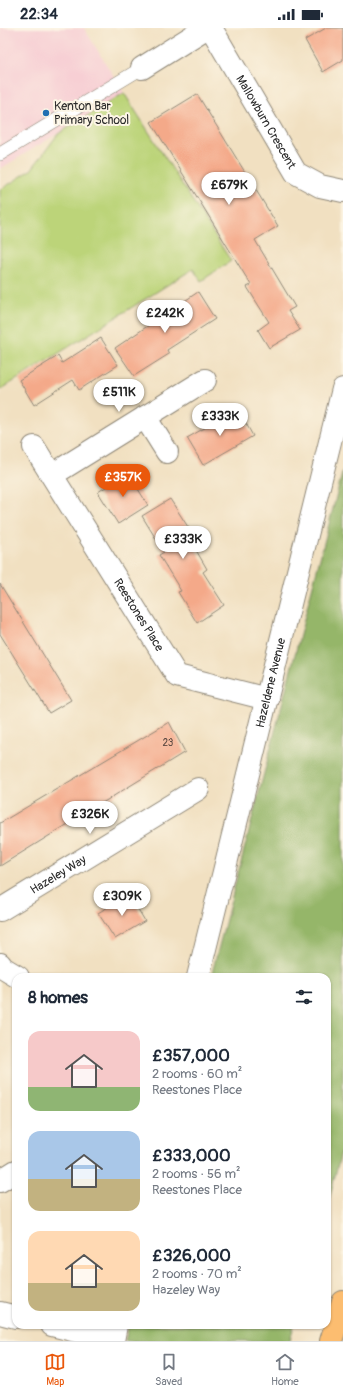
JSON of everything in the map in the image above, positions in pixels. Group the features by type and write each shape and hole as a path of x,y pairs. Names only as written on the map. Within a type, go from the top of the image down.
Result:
{"highway":[{"path":"332,1341 343,1302"}],"street":[{"path":"142,68 206,28"},
{"name":"Mallowburn Crescent","path":"211,28 296,173 320,186 343,191"},
{"path":"52,475 205,380"},
{"name":"Hazeldene Avenue","path":"199,973 343,389"},
{"path":"145,417 166,452"},
{"name":"Reestones Place","path":"34,447 177,676 267,699"},
{"name":"Hazeley Way","path":"0,910 198,789"},
{"path":"0,964 3,968 12,973"},
{"path":"0,1181 12,1174"},
{"path":"0,1313 12,1315"},
{"path":"77,1329 114,1335"}],"lane":[{"path":"0,154 142,68"}],"shaded area":[{"name":"Kenton Bar Primary School","path":"0,28 84,28 124,93 0,169"}],"green space":[{"path":"124,93 231,261 201,281 193,269 0,390 0,190 31,170 58,134"},
{"path":"343,470 343,1145 331,1192 331,973 212,973"},
{"path":"128,1329 293,1329 290,1341 125,1341"}],"building":[{"path":"326,28 343,28 343,60 323,72 305,40"},
{"path":"197,94 278,226 255,240 295,307 288,311 300,330 269,348 258,330 269,322 247,287 251,285 151,122"},
{"path":"198,292 215,319 167,350 169,354 134,376 115,348"},
{"path":"101,338 118,365 79,390 73,380 34,405 19,380 58,356 62,363"},
{"path":"238,409 253,436 203,465 187,438"},
{"path":"128,473 148,505 118,524 98,492"},
{"path":"170,499 190,530 186,533 207,569 203,572 224,605 197,623 178,592 181,591 159,555 164,552 142,516"},
{"path":"0,584 71,700 49,713 0,634"},
{"path":"169,722 185,752 0,866 0,823"},
{"path":"129,894 145,921 115,939 98,913"}],"place":[{"name":"Kenton Bar Primary School","path":"46,113"}]}
